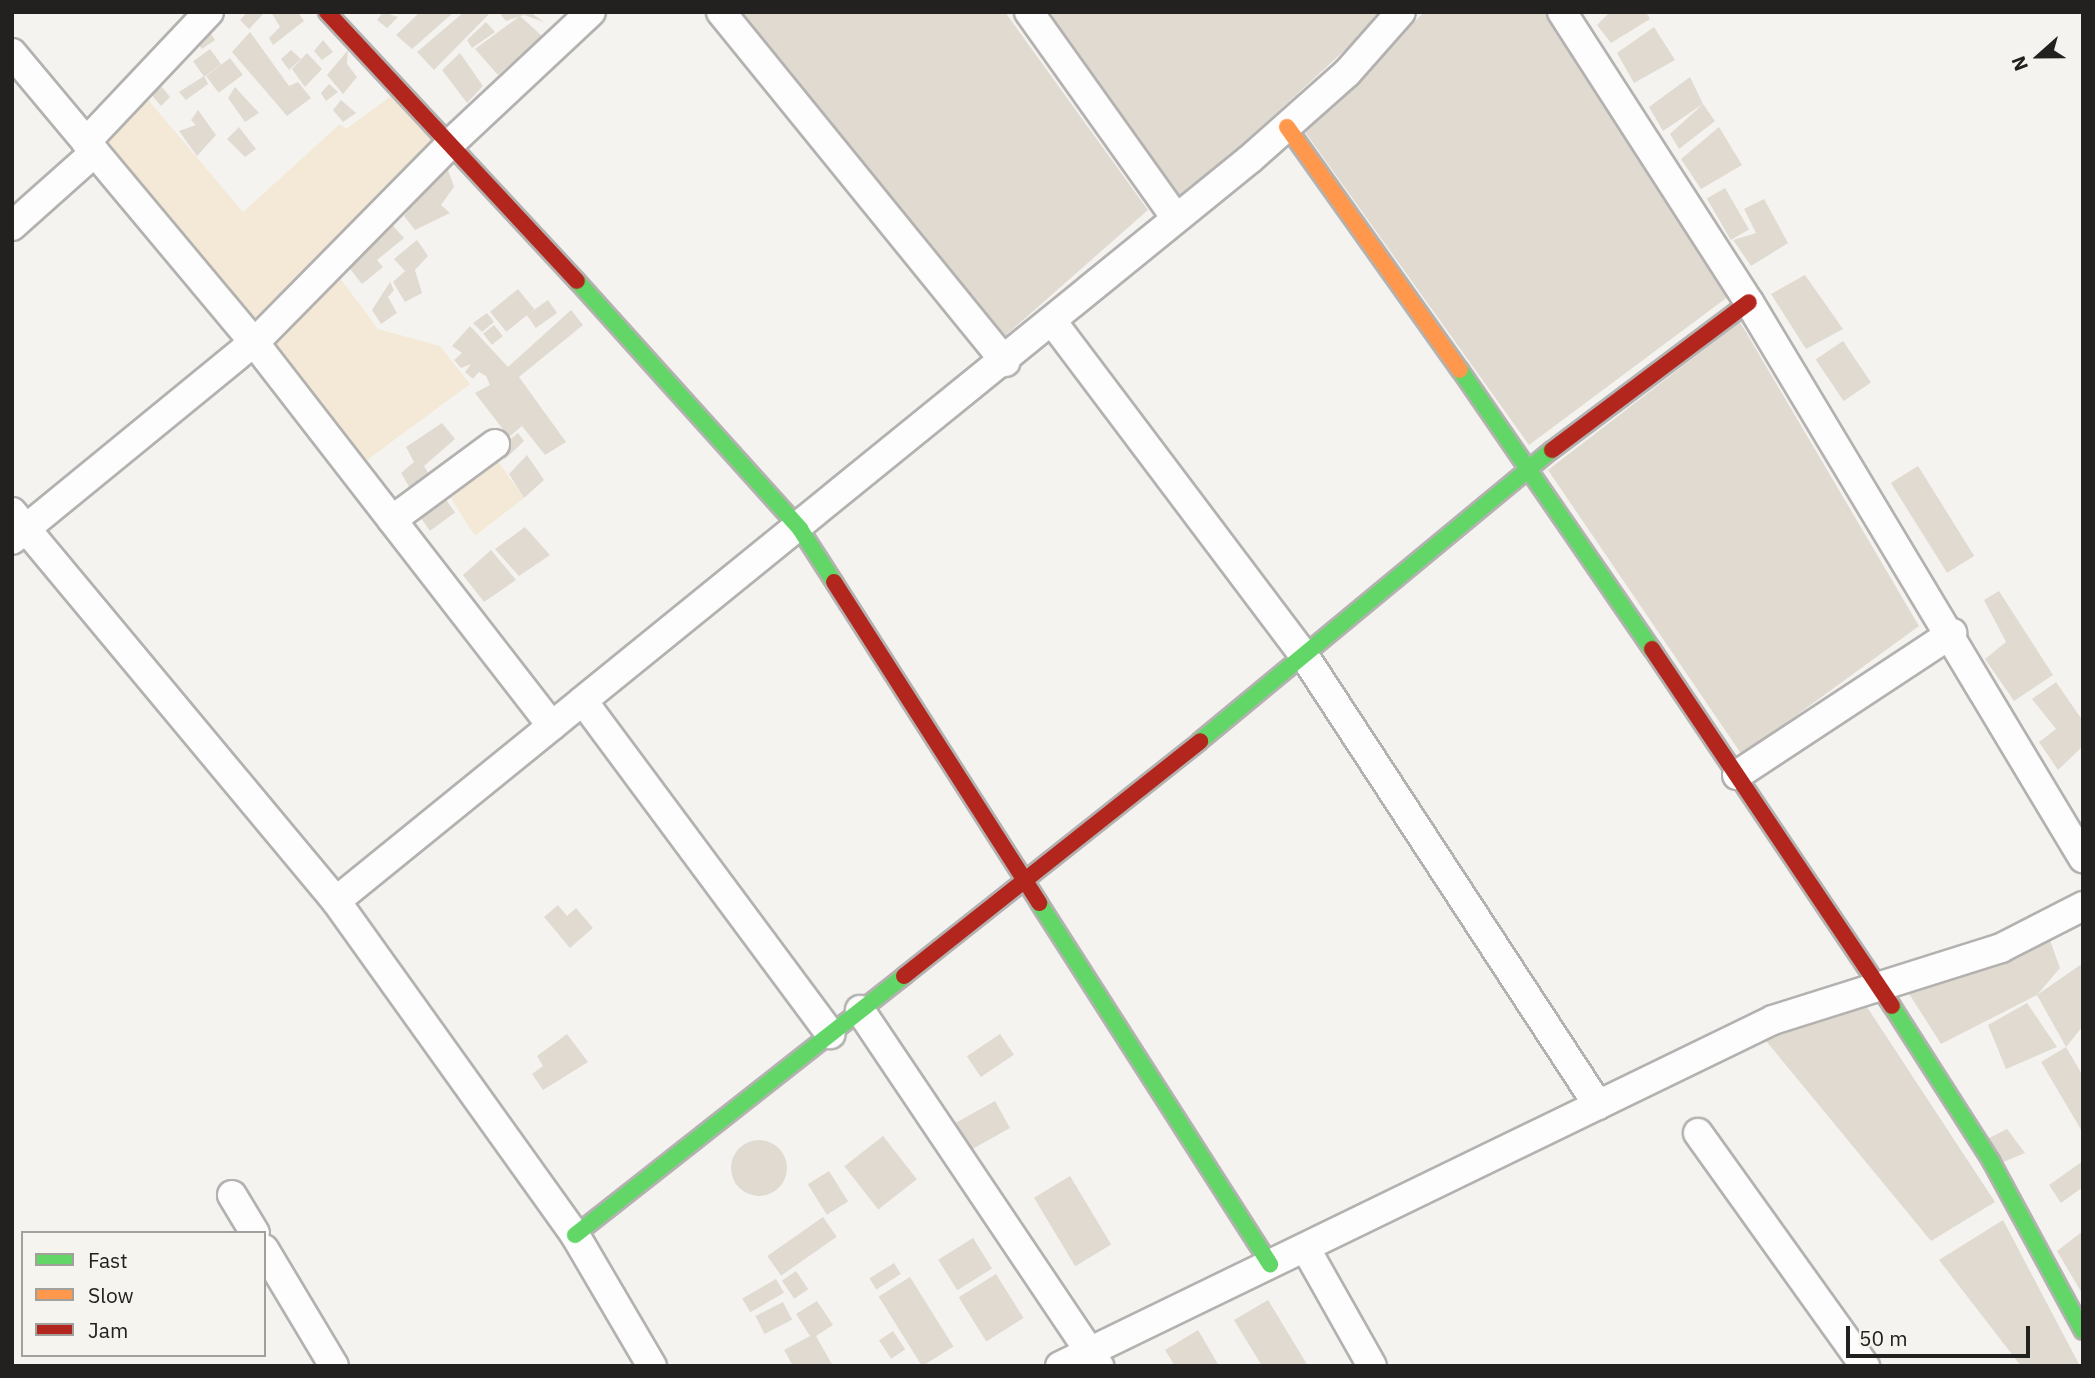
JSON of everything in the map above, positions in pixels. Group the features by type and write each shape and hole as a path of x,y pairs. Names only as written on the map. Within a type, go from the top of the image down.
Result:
{"street":[{"path":"12,226 91,147 209,12"},
{"path":"327,12 452,142 800,529 1028,878 1270,1264"},
{"path":"591,12 452,142 254,342 17,526 336,901 575,1235 652,1366"},
{"path":"721,12 1005,362"},
{"path":"1029,12 1176,218"},
{"path":"1562,12 1749,302 1952,633 2083,858"},
{"path":"336,901 800,529 1287,127 1394,15"},
{"path":"12,53 254,342 552,726"},
{"path":"1287,127 1529,467 1878,984 1991,1161 2083,1331"},
{"path":"575,1235 1028,878 1529,467 1749,302"},
{"path":"1052,321 1303,654 1598,1105"},
{"path":"393,520 495,444"},
{"path":"1737,775 1952,633"},
{"path":"583,701 830,1034"},
{"path":"1060,1366 1095,1358 1270,1264 1306,1249 1773,1020 1878,984 2000,948 2083,906"},
{"path":"860,1010 1095,1358"},
{"path":"1698,1133 1865,1366"},
{"path":"232,1195 254,1231"},
{"path":"1306,1249 1372,1366"},
{"path":"266,1252 334,1366"}],"shaded area":[{"path":"395,93 441,141 254,334 92,143 144,95 243,212 340,124 346,129"},
{"path":"340,278 378,329 440,346 470,384 359,466 258,339"},
{"path":"492,453 524,498 475,536 447,492"}],"building":[{"path":"247,12 265,12 249,29 240,20"},
{"path":"271,12 298,12 304,21 273,45 269,38 280,27"},
{"path":"383,12 398,17 387,28 377,20"},
{"path":"420,12 454,12 412,49 396,35"},
{"path":"464,12 491,12 434,70 417,52"},
{"path":"499,12 530,12 544,22 524,15 506,21"},
{"path":"742,12 1005,12 1148,210 1005,336"},
{"path":"1044,12 1378,12 1381,17 1179,202"},
{"path":"1424,12 1547,12 1729,296 1529,445 1305,132"},
{"path":"1610,12 1646,12 1650,19 1611,43 1597,25"},
{"path":"520,16 543,37 498,75 475,49"},
{"path":"486,22 495,32 472,48 467,40"},
{"path":"1654,27 1675,60 1634,83 1617,53"},
{"path":"209,31 215,40 202,49 199,45"},
{"path":"250,32 289,86 298,82 311,98 287,116 232,52"},
{"path":"323,40 333,52 322,60 314,51"},
{"path":"210,49 221,64 204,77 193,61"},
{"path":"291,50 301,59 289,70 281,59"},
{"path":"348,50 347,64 357,77 343,94 327,75"},
{"path":"307,53 322,69 305,87 292,69"},
{"path":"460,53 483,86 467,103 442,70"},
{"path":"230,58 243,75 219,93 206,76"},
{"path":"204,76 208,84 186,100 179,92"},
{"path":"1690,77 1703,104 1663,131 1649,107"},
{"path":"329,84 338,92 326,101 321,93"},
{"path":"162,87 170,97 161,106 151,94"},
{"path":"235,87 259,113 245,122 228,98"},
{"path":"341,100 356,113 343,122 333,110"},
{"path":"1703,104 1715,121 1679,149 1670,134"},
{"path":"198,110 216,135 197,156 179,131 196,125 191,120"},
{"path":"239,127 256,149 245,157 227,139"},
{"path":"1719,127 1742,165 1701,189 1681,159"},
{"path":"447,167 454,187 441,205 450,213 415,230 404,216 417,198 414,190"},
{"path":"1725,188 1749,230 1731,240 1707,198"},
{"path":"1764,199 1788,243 1751,266 1733,240 1756,233 1744,209"},
{"path":"386,218 404,238 377,260 383,267 362,284 338,254"},
{"path":"417,240 428,256 415,270 422,293 405,302 393,282 405,271 394,259"},
{"path":"1805,275 1843,329 1806,349 1771,294"},
{"path":"390,282 394,290 388,297 397,313 381,324 372,310"},
{"path":"518,289 534,309 506,332 490,312"},
{"path":"548,300 557,313 536,328 527,315"},
{"path":"571,310 583,325 519,377 566,442 545,455 522,426 509,437 475,393 490,385 486,376 479,372 473,379 465,372 471,364 461,368 454,360 462,353 452,346 470,326 508,367"},
{"path":"487,313 494,322 482,332 473,323"},
{"path":"1740,322 1919,626 1742,755 1548,470"},
{"path":"494,325 503,336 492,345 483,334"},
{"path":"1843,341 1871,382 1844,401 1816,359"},
{"path":"442,423 455,439 424,466 436,486 414,495 401,473 414,462 406,447"},
{"path":"518,433 524,441 505,459 498,449"},
{"path":"527,455 544,480 524,498 509,474"},
{"path":"1918,466 1974,556 1947,573 1891,483"},
{"path":"441,493 455,512 430,531 416,511"},
{"path":"525,527 550,555 519,576 495,549"},
{"path":"491,550 516,580 484,602 463,575"},
{"path":"1999,591 2053,675 2014,701 1985,659 2006,642 1984,600"},
{"path":"2056,682 2083,721 2083,746 2058,770 2039,742 2056,729 2032,699"},
{"path":"558,905 567,916 576,908 593,928 570,948 544,917"},
{"path":"2048,935 2060,968 2037,995 1941,1044 1906,989"},
{"path":"2083,963 2083,1026 2066,1047 2037,995"},
{"path":"1863,1001 1995,1202 1931,1241 1762,1036"},
{"path":"2027,1003 2057,1047 2006,1069 1988,1025"},
{"path":"567,1034 588,1062 543,1090 532,1074 543,1066 537,1056"},
{"path":"1000,1034 1014,1055 981,1077 967,1056"},
{"path":"2066,1047 2083,1076 2083,1133 2041,1062"},
{"path":"995,1101 1010,1128 969,1151 954,1124"},
{"path":"2007,1129 2025,1153 2001,1163 1989,1138"},
{"path":"883,1136 917,1179 878,1210 844,1166"},
{"path":"753,1140 765,1140 775,1144 783,1152 787,1168 783,1184 775,1192 765,1196 753,1196 743,1192 735,1184 731,1174 731,1162 735,1152 743,1144"},
{"path":"2083,1161 2083,1187 2061,1203 2049,1185"},
{"path":"829,1171 848,1202 827,1215 808,1184"},
{"path":"1070,1176 1111,1245 1075,1266 1034,1198"},
{"path":"823,1217 837,1237 781,1276 767,1256"},
{"path":"2003,1220 2080,1366 2021,1366 1939,1260"},
{"path":"2083,1231 2083,1295 2057,1251"},
{"path":"973,1238 992,1269 957,1290 938,1260"},
{"path":"894,1263 901,1274 876,1289 869,1278"},
{"path":"796,1271 808,1289 794,1299 782,1281"},
{"path":"996,1274 1024,1318 986,1341 959,1297"},
{"path":"910,1277 953,1347 922,1366 879,1297"},
{"path":"776,1279 784,1293 750,1312 742,1298"},
{"path":"1268,1300 1308,1366 1262,1366 1234,1320"},
{"path":"817,1301 833,1325 816,1336 833,1366 793,1366 784,1350 810,1336 796,1314"},
{"path":"783,1302 792,1320 764,1334 755,1316"},
{"path":"1198,1330 1219,1366 1175,1366 1165,1350"},
{"path":"893,1331 905,1349 891,1359 879,1341"}],"traffic: fast":[{"path":"577,281 800,529 834,582"},
{"path":"1460,370 1652,649"},
{"path":"1200,741 1552,450"},
{"path":"1039,903 1270,1264"},
{"path":"575,1235 904,976"},
{"path":"1892,1006 1991,1161 2083,1331"}],"traffic: slow":[{"path":"1287,127 1460,370"}],"traffic: jam":[{"path":"327,12 577,281"},
{"path":"1552,450 1749,302"},
{"path":"834,582 1039,903"},
{"path":"1652,649 1892,1006"},
{"path":"904,976 1200,741"}]}
